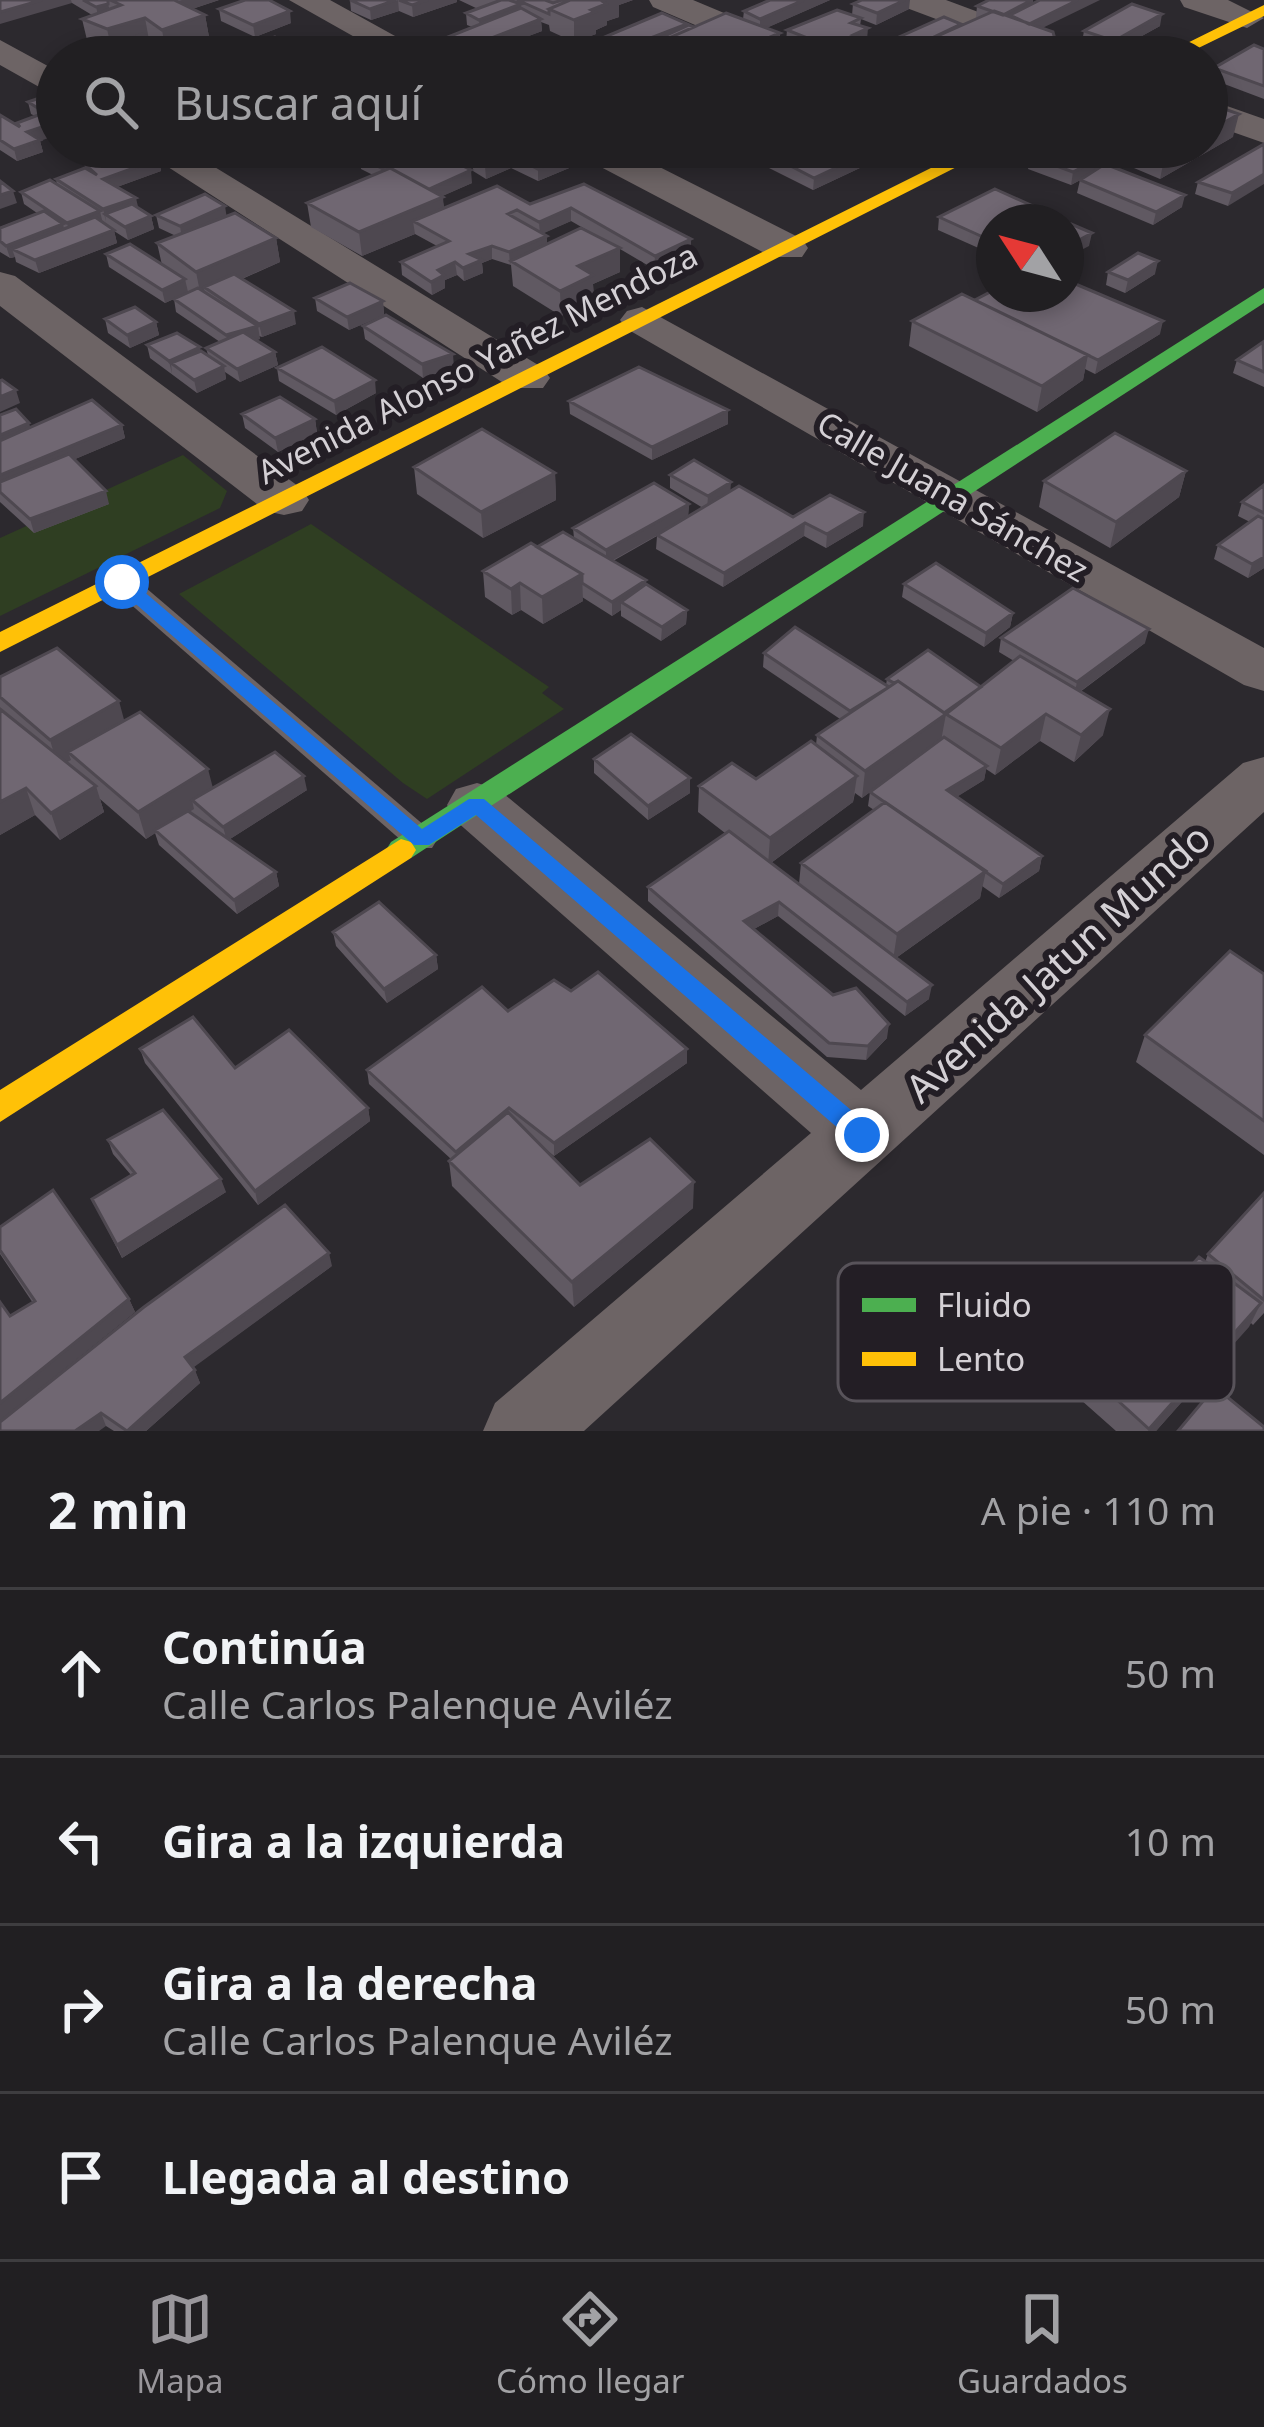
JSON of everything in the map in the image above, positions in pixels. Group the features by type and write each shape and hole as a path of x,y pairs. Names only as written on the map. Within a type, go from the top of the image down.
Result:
{"main road":[{"path":"1210,36 1256,14"},
{"name":"Avenida Alonso Yañez Mendoza","path":"0,643 945,168"},
{"path":"0,1108 1264,294"}],"street":[{"path":"305,0 375,36"},
{"path":"665,0 750,36"},
{"path":"916,0 1013,36"},
{"path":"1196,0 1256,14"},
{"path":"0,50 36,73"},
{"path":"1228,118 1264,132"},
{"path":"190,168 527,378"},
{"path":"632,168 787,248"},
{"path":"0,285 284,500"},
{"name":"Calle Juana Sánchez","path":"642,320 1264,672"},
{"name":"Avenida Jatun Mundo","path":"524,1431 1264,778"},
{"path":"477,805 862,1135"}],"lane":[{"path":"122,582 421,840"}],"green space":[{"path":"183,455 227,491 220,508 0,616 0,538"},
{"path":"311,524 549,687 542,693 564,709 427,799 403,783 179,594"}],"building":[{"path":"0,0 42,0 0,12"},
{"path":"83,0 108,0 108,4 96,7"},
{"path":"110,0 174,0 205,15 162,30 145,18 107,29 82,19 121,5"},
{"path":"245,0 269,0 290,11 253,25 219,9"},
{"path":"350,0 396,0 370,9"},
{"path":"501,0 521,4 479,20 466,13"},
{"path":"517,0 570,0 549,9 549,14"},
{"path":"570,0 606,0 602,1 606,4 574,20 549,9"},
{"path":"770,0 804,0 760,19 744,11"},
{"path":"905,0 877,13 853,4"},
{"path":"989,0 1032,0 1003,15 977,6"},
{"path":"1040,0 1078,0 1029,24 1010,15"},
{"path":"1132,4 1162,14 1123,36 1084,31"},
{"path":"521,8 541,19 497,36 451,36"},
{"path":"837,10 861,18 851,23 868,28 856,36 802,36 787,30"},
{"path":"994,11 1054,36 938,36"},
{"path":"662,13 687,24 656,36 607,36"},
{"path":"726,13 780,33 773,36 674,36"},
{"path":"944,17 961,24 936,36 901,36"},
{"path":"689,25 694,27 674,36 665,36"},
{"path":"1254,45 1264,49 1264,86 1228,73 1228,60"},
{"path":"0,115 20,127 17,123 36,116 36,129 27,132 36,141 14,149 0,140"},
{"path":"1264,144 1264,174 1232,193 1198,182"},
{"path":"85,168 97,175 89,168 134,168 103,179 136,198 103,209 56,179"},
{"path":"390,168 471,170 429,189"},
{"path":"390,168 443,197 359,232 307,203"},
{"path":"795,168 835,168 814,178"},
{"path":"1099,168 1115,168 1185,195 1156,212 1080,180"},
{"path":"50,180 100,211 67,223 21,192"},
{"path":"0,181 13,191 0,195"},
{"path":"584,184 691,239 655,256 571,208 539,222 517,210 508,214 547,236 509,252 492,246 469,254 482,260 463,268 455,262 438,270 444,275 431,282 401,262 449,241 413,221 497,186 530,204"},
{"path":"995,189 1028,204 976,204 976,234 939,217"},
{"path":"205,194 225,206 180,226 156,215"},
{"path":"132,204 151,216 125,227 105,214"},
{"path":"44,211 63,224 6,246 0,241 0,228"},
{"path":"235,213 276,238 196,272 157,243"},
{"path":"95,217 114,230 35,260 12,249"},
{"path":"581,228 620,248 578,266 593,275 560,291 511,261"},
{"path":"130,244 185,279 162,290 106,254"},
{"path":"1138,253 1158,261 1128,280 1108,272"},
{"path":"234,274 294,311 259,324 204,287"},
{"path":"350,283 383,301 347,317 315,298"},
{"path":"198,288 258,326 226,335 174,299"},
{"path":"1084,288 1163,321 1098,360 1000,312 1084,312"},
{"path":"962,294 976,301 976,312 999,312 1088,355 1042,386 912,321"},
{"path":"135,307 156,322 127,335 105,319"},
{"path":"386,315 453,354 422,364 363,326"},
{"path":"243,332 275,352 237,369 206,348"},
{"path":"177,333 200,347 169,361 147,345"},
{"path":"1263,342 1264,372 1237,360"},
{"path":"322,347 375,380 334,401 277,368"},
{"path":"201,351 224,366 194,380 171,363"},
{"path":"639,367 728,410 652,447 569,401"},
{"path":"2,380 16,390 0,397"},
{"path":"280,397 315,419 275,438 242,414"},
{"path":"92,400 122,425 0,475 0,441"},
{"path":"16,409 29,423 0,435 0,415"},
{"path":"482,429 555,473 481,512 414,467"},
{"path":"1115,433 1186,471 1116,522 1044,481"},
{"path":"69,454 106,491 30,519 0,492 0,482"},
{"path":"694,460 731,482 708,496 670,475"},
{"path":"654,483 689,504 606,550 573,528"},
{"path":"1264,485 1264,513 1242,502"},
{"path":"739,486 793,517 830,495 864,512 827,534 805,523 724,573 657,535"},
{"path":"1258,516 1264,519 1264,557 1252,564 1218,545"},
{"path":"563,532 646,580 612,602 582,583 582,574 537,547"},
{"path":"531,543 582,574 542,597 520,583 511,589 483,571"},
{"path":"936,563 1013,613 986,633 904,584"},
{"path":"646,584 687,610 662,627 621,602"},
{"path":"1073,588 1149,629 1077,682 1001,638"},
{"path":"795,627 889,687 850,711 764,653"},
{"path":"57,648 119,701 50,740 0,697 0,677"},
{"path":"928,650 981,687 944,713 898,681 887,679"},
{"path":"1020,656 1110,709 1081,735 1046,714 1001,748 946,714"},
{"path":"898,681 946,714 865,771 817,735"},
{"path":"0,709 96,786 51,813 26,788 0,802"},
{"path":"140,712 208,769 138,812 68,752"},
{"path":"631,734 690,778 648,806 594,759"},
{"path":"944,737 987,766 947,790 1042,856 1003,884 870,792"},
{"path":"811,741 857,776 770,838 699,786 732,763 756,779"},
{"path":"275,752 304,776 223,827 192,800"},
{"path":"885,802 986,871 897,934 801,863"},
{"path":"188,811 276,872 234,900 155,830"},
{"path":"729,831 932,985 907,1002 779,902 744,921 833,995 856,988 889,1024 868,1046 829,1043 648,887"},
{"path":"379,902 436,955 384,989 333,932"},
{"path":"1230,951 1264,974 1264,1121 1145,1035"},
{"path":"598,972 687,1049 554,1143 509,1108 456,1152 367,1070 482,987 508,1011 554,980 571,991"},
{"path":"193,1017 235,1068 289,1030 368,1108 255,1191 140,1049"},
{"path":"163,1110 221,1179 117,1245 92,1199 135,1173 108,1140"},
{"path":"508,1112 580,1185 650,1139 694,1182 572,1282 449,1161"},
{"path":"53,1190 129,1299 0,1403 0,1302 10,1316 35,1301 0,1250 0,1227"},
{"path":"1264,1193 1264,1300 1234,1275 1234,1263 1219,1263 1208,1254"},
{"path":"285,1205 329,1253 185,1357 195,1370 127,1431 101,1413 75,1431 0,1431 0,1422 144,1307"},
{"path":"1234,1283 1261,1303 1234,1333"},
{"path":"1118,1401 1174,1401 1149,1429"},
{"path":"1203,1401 1232,1401 1264,1427 1264,1431 1178,1431"}],"traffic: fast":[{"path":"401,850 1264,294"}],"traffic: slow":[{"path":"1210,36 1264,10"},
{"path":"0,643 945,168"},
{"path":"0,1108 401,850"}],"route":[{"path":"122,582 421,840 477,805 862,1135"}]}
